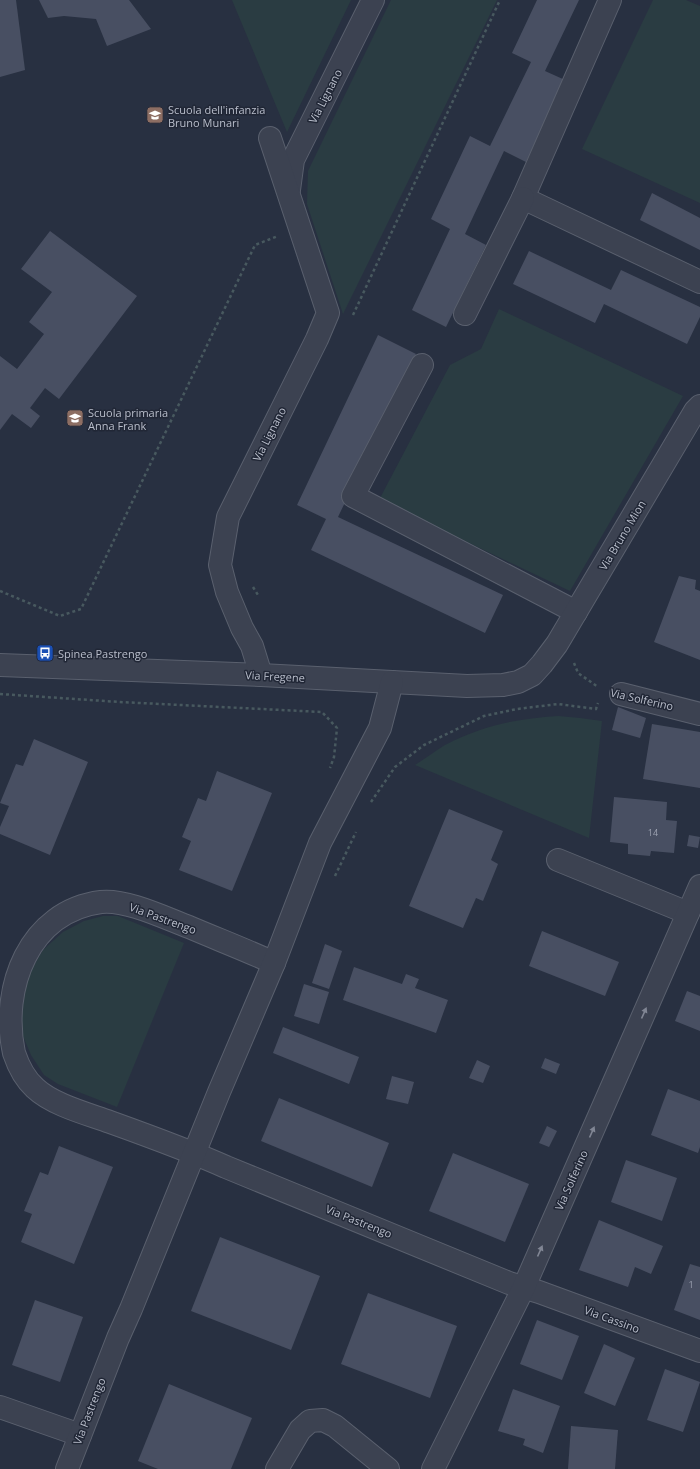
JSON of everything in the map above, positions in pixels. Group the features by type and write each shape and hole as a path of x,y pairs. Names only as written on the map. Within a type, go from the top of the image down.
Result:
{"street":[{"name":"Via Lignano","path":"288,195 293,160 374,0"},
{"path":"465,314 523,198 610,0"},
{"name":"Via Lignano","path":"261,675 252,646 242,628 227,592 220,565 228,517 328,314 270,138"},
{"path":"523,198 700,282"},
{"path":"422,365 353,496 576,612"},
{"name":"Via Bruno Mion","path":"542,664 557,644 695,411 700,406"},
{"name":"Via Fregene","path":"0,665 261,675 467,686 503,685 518,682 532,675 542,664"},
{"name":"Via Pastrengo","path":"67,1469 118,1338 274,963 320,843 380,728 392,682"},
{"name":"Via Solferino","path":"611,692 700,714"},
{"path":"558,860 688,913"},
{"name":"Via Solferino","path":"433,1469 524,1287 700,886"},
{"name":"Via Pastrengo","path":"274,963 149,911 123,904 102,902 81,906 57,918 36,934 22,955 12,977 7,995 6,1016 9,1041 19,1066 35,1088 59,1104 194,1153 504,1281 524,1287"},
{"name":"Via Cassino","path":"524,1287 700,1351"},
{"path":"0,1407 80,1435"},
{"path":"277,1469 300,1430 310,1421 323,1420 335,1426 388,1469"}],"path":[{"path":"351,319 500,0"},
{"path":"0,590 60,616 81,609 256,245 280,236"},
{"name":"Via Solferino","path":"557,644 570,651 578,673 611,692"},
{"path":"367,807 395,767 424,745 456,729 484,716 517,709 558,704 596,709 611,692"},
{"path":"0,694 322,712 337,728 334,757 328,771"},
{"path":"344,855 357,828"}],"shaded area":[{"path":"232,0 351,0 287,132"},
{"path":"391,0 497,0 343,314 307,204 308,171"},
{"path":"653,0 686,0 700,6 700,203 582,149"},
{"path":"499,309 683,396 570,591 379,500 450,365 481,349"},
{"path":"558,716 602,721 589,838 415,765 445,745 473,732 514,721"},
{"path":"103,916 118,916 184,943 117,1107 58,1084 44,1075 31,1055 23,1036 21,1016 22,995 29,974 43,950 63,932 84,921"}],"building":[{"path":"0,0 16,0 25,70 0,77"},
{"path":"39,0 129,0 151,29 107,46 96,19 64,16 48,18"},
{"path":"537,0 579,0 545,71 565,80 526,162 504,151 465,234 486,245 446,327 412,310 450,229 431,219 470,136 490,146 531,62 512,53"},
{"path":"652,193 700,218 700,250 640,220"},
{"path":"50,231 137,296 59,399 45,388 30,408 40,416 31,428 12,414 0,430 0,356 17,369 44,334 29,322 52,292 21,269"},
{"path":"529,251 611,290 621,270 700,307 700,317 687,344 604,304 595,323 513,284"},
{"path":"378,335 416,354 338,517 503,595 485,633 311,550 326,519 297,505"},
{"path":"679,576 696,580 695,589 700,591 700,660 654,642"},
{"path":"618,707 646,718 640,738 612,730"},
{"path":"652,724 700,732 700,788 643,779"},
{"path":"34,739 88,762 50,855 0,834 0,827 9,806 0,803 16,764 23,766"},
{"path":"217,771 272,793 232,891 179,870 191,841 182,837 198,798 206,801"},
{"path":"614,797 667,802 666,820 677,821 674,853 651,851 650,856 628,854 628,844 610,842"},
{"path":"449,809 503,831 491,860 498,864 483,901 476,898 463,928 409,906"},
{"path":"689,835 700,837 698,848 687,846"},
{"path":"542,931 619,962 605,996 529,966"},
{"path":"325,944 342,951 329,989 312,983"},
{"path":"354,967 402,984 406,974 419,979 415,988 448,1000 436,1033 343,1000"},
{"path":"304,984 329,992 319,1024 294,1016"},
{"path":"687,991 700,996 700,1031 675,1021"},
{"path":"283,1027 359,1057 349,1084 273,1053"},
{"path":"545,1058 560,1064 556,1074 541,1068"},
{"path":"477,1060 490,1066 483,1083 469,1078"},
{"path":"392,1076 414,1082 408,1104 386,1099"},
{"path":"668,1089 700,1101 700,1147 698,1153 651,1135"},
{"path":"279,1098 389,1143 372,1187 261,1141"},
{"path":"547,1126 557,1131 549,1147 539,1143"},
{"path":"59,1146 113,1167 74,1264 21,1242 32,1214 24,1211 40,1172 48,1175"},
{"path":"453,1153 529,1184 505,1242 429,1211"},
{"path":"626,1160 677,1178 662,1221 611,1202"},
{"path":"599,1220 663,1246 651,1274 635,1267 628,1287 579,1270"},
{"path":"220,1237 320,1276 291,1350 191,1311"},
{"path":"690,1264 700,1267 700,1320 674,1310"},
{"path":"368,1293 457,1326 430,1398 341,1364"},
{"path":"35,1300 83,1317 60,1382 12,1365"},
{"path":"537,1320 579,1336 562,1380 520,1364"},
{"path":"604,1344 635,1358 615,1406 584,1393"},
{"path":"665,1369 700,1382 683,1432 647,1420"},
{"path":"169,1384 252,1418 231,1469 158,1469 138,1461"},
{"path":"513,1389 560,1406 543,1453 523,1445 525,1439 498,1431"},
{"path":"571,1426 618,1430 615,1469 568,1469"}],"place":[{"name":"Scuola dell'infanzia Bruno Munari","path":"155,115"},
{"name":"Scuola primaria Anna Frank","path":"75,418"},
{"name":"Spinea Pastrengo","path":"45,653"}]}
